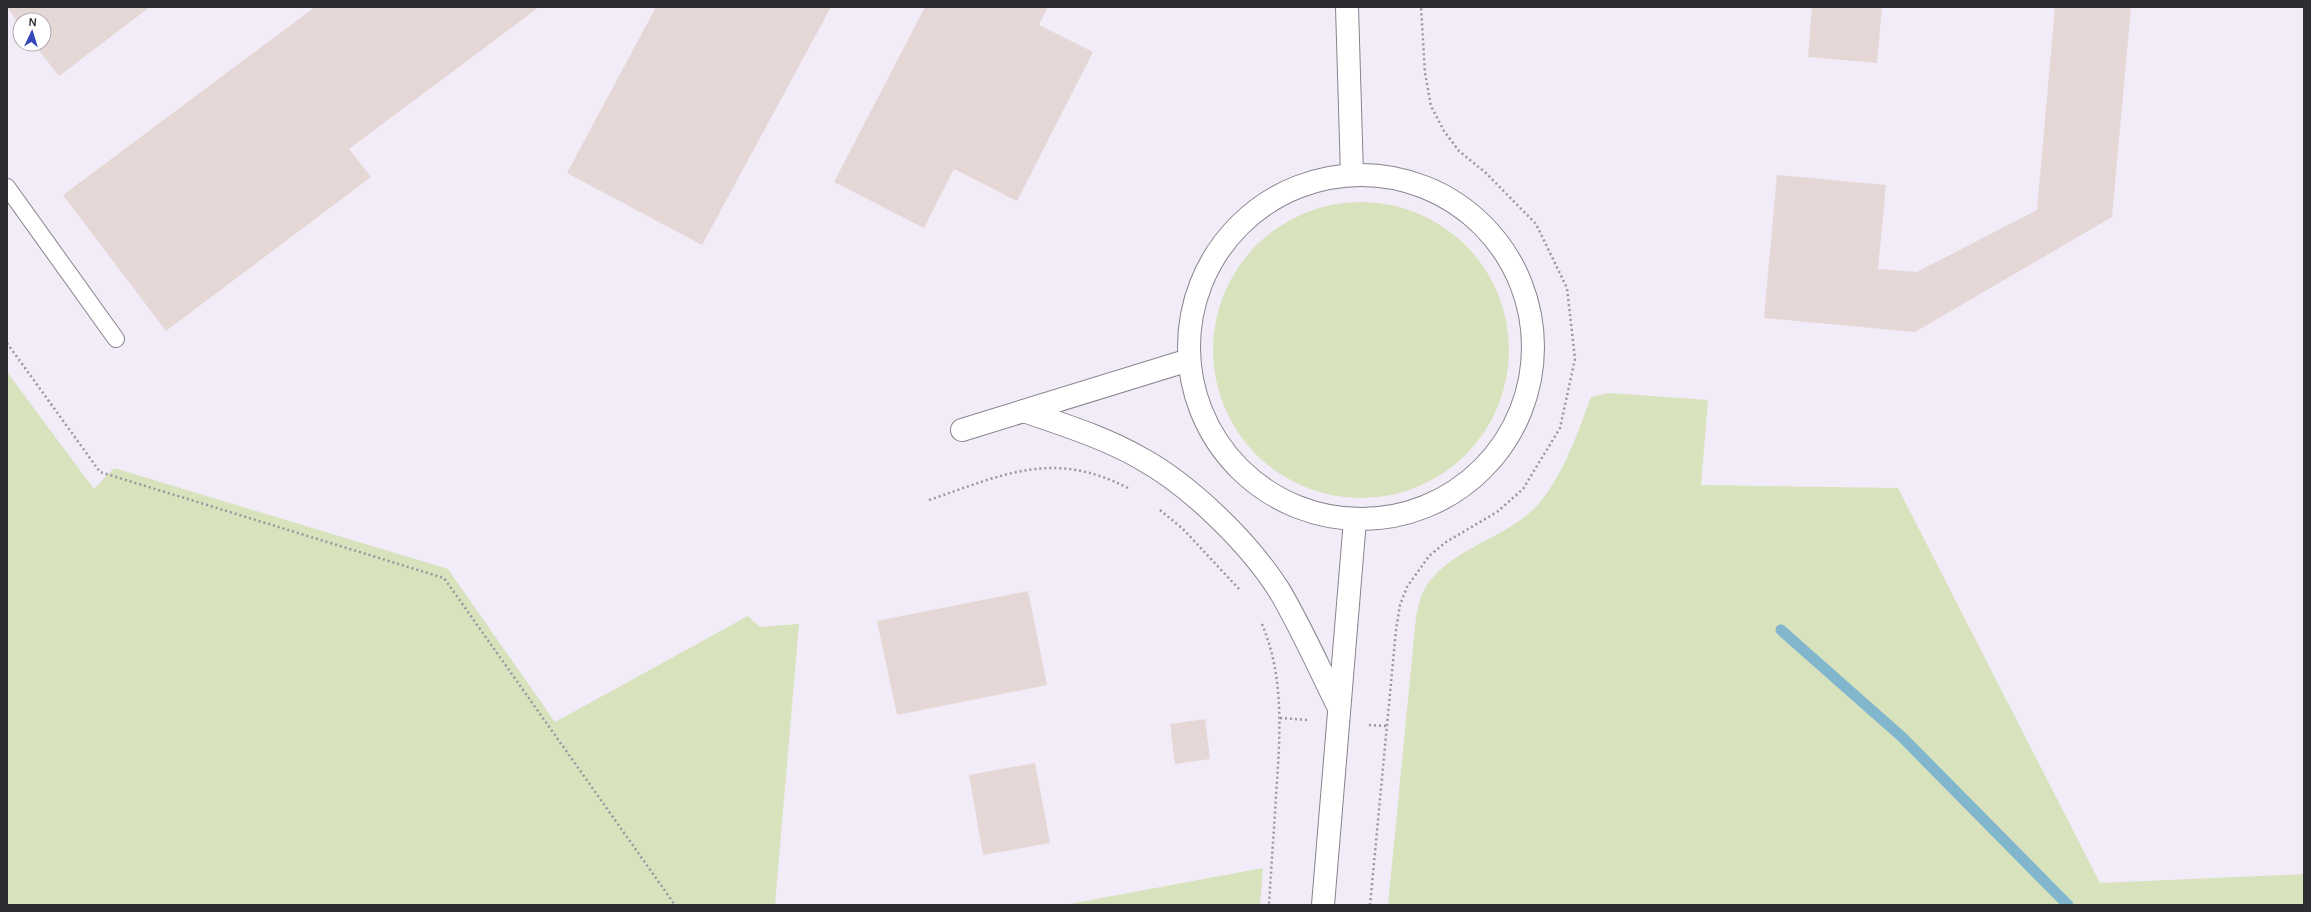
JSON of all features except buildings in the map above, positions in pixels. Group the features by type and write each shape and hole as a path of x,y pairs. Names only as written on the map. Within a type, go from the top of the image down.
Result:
{"street":[{"path":"1347,7 1352,175"},
{"path":"1352,175 1403,179 1450,198 1489,230 1518,272 1533,321 1533,371 1519,420 1491,462 1452,495 1405,515 1355,520 1313,514 1275,497 1241,472 1215,439 1197,401 1189,360 1192,314 1206,271 1232,233 1266,203 1307,183 1352,175"},
{"path":"962,430 1189,360"},
{"path":"1024,411 1108,442 1142,458 1192,494 1241,542 1266,572 1295,619 1338,706"},
{"path":"1323,905 1338,706 1355,520"}],"lane":[{"path":"7,187 116,339"}],"path":[{"path":"1370,905 1396,630 1400,605 1406,587 1429,556 1446,542 1497,512 1523,489 1560,428 1575,359 1567,288 1536,224 1486,173 1459,151 1444,131 1431,106 1425,73 1421,7"},
{"path":"7,343 100,472 444,578 675,905"},
{"path":"929,500 1012,472 1040,467 1066,468 1100,476 1133,491"},
{"path":"1157,507 1183,529 1240,590"},
{"path":"1259,618 1270,643 1280,706 1280,735 1269,905"}],"green space":[{"path":"1361,202 1390,205 1418,213 1443,227 1455,236 1475,256 1484,268 1498,293 1506,321 1509,350 1506,379 1498,407 1484,432 1475,444 1455,464 1443,473 1418,487 1390,495 1361,498 1332,495 1304,487 1279,473 1267,464 1247,444 1238,432 1224,407 1216,379 1213,350 1216,321 1224,293 1238,268 1247,256 1267,236 1279,227 1304,213 1332,205"},
{"path":"7,372 94,489 114,468 448,569 555,722 748,616 760,627 799,624 775,905 7,905"},
{"path":"1609,393 1708,400 1701,485 1898,488 2100,883 2304,874 2304,905 1388,905 1416,617 1423,591 1436,574 1450,562 1513,525 1528,514 1541,501 1550,489 1564,464 1591,397"},
{"path":"1263,868 1260,905 1064,905"}],"waterway":[{"path":"1781,630 1902,737 2068,905"}]}
